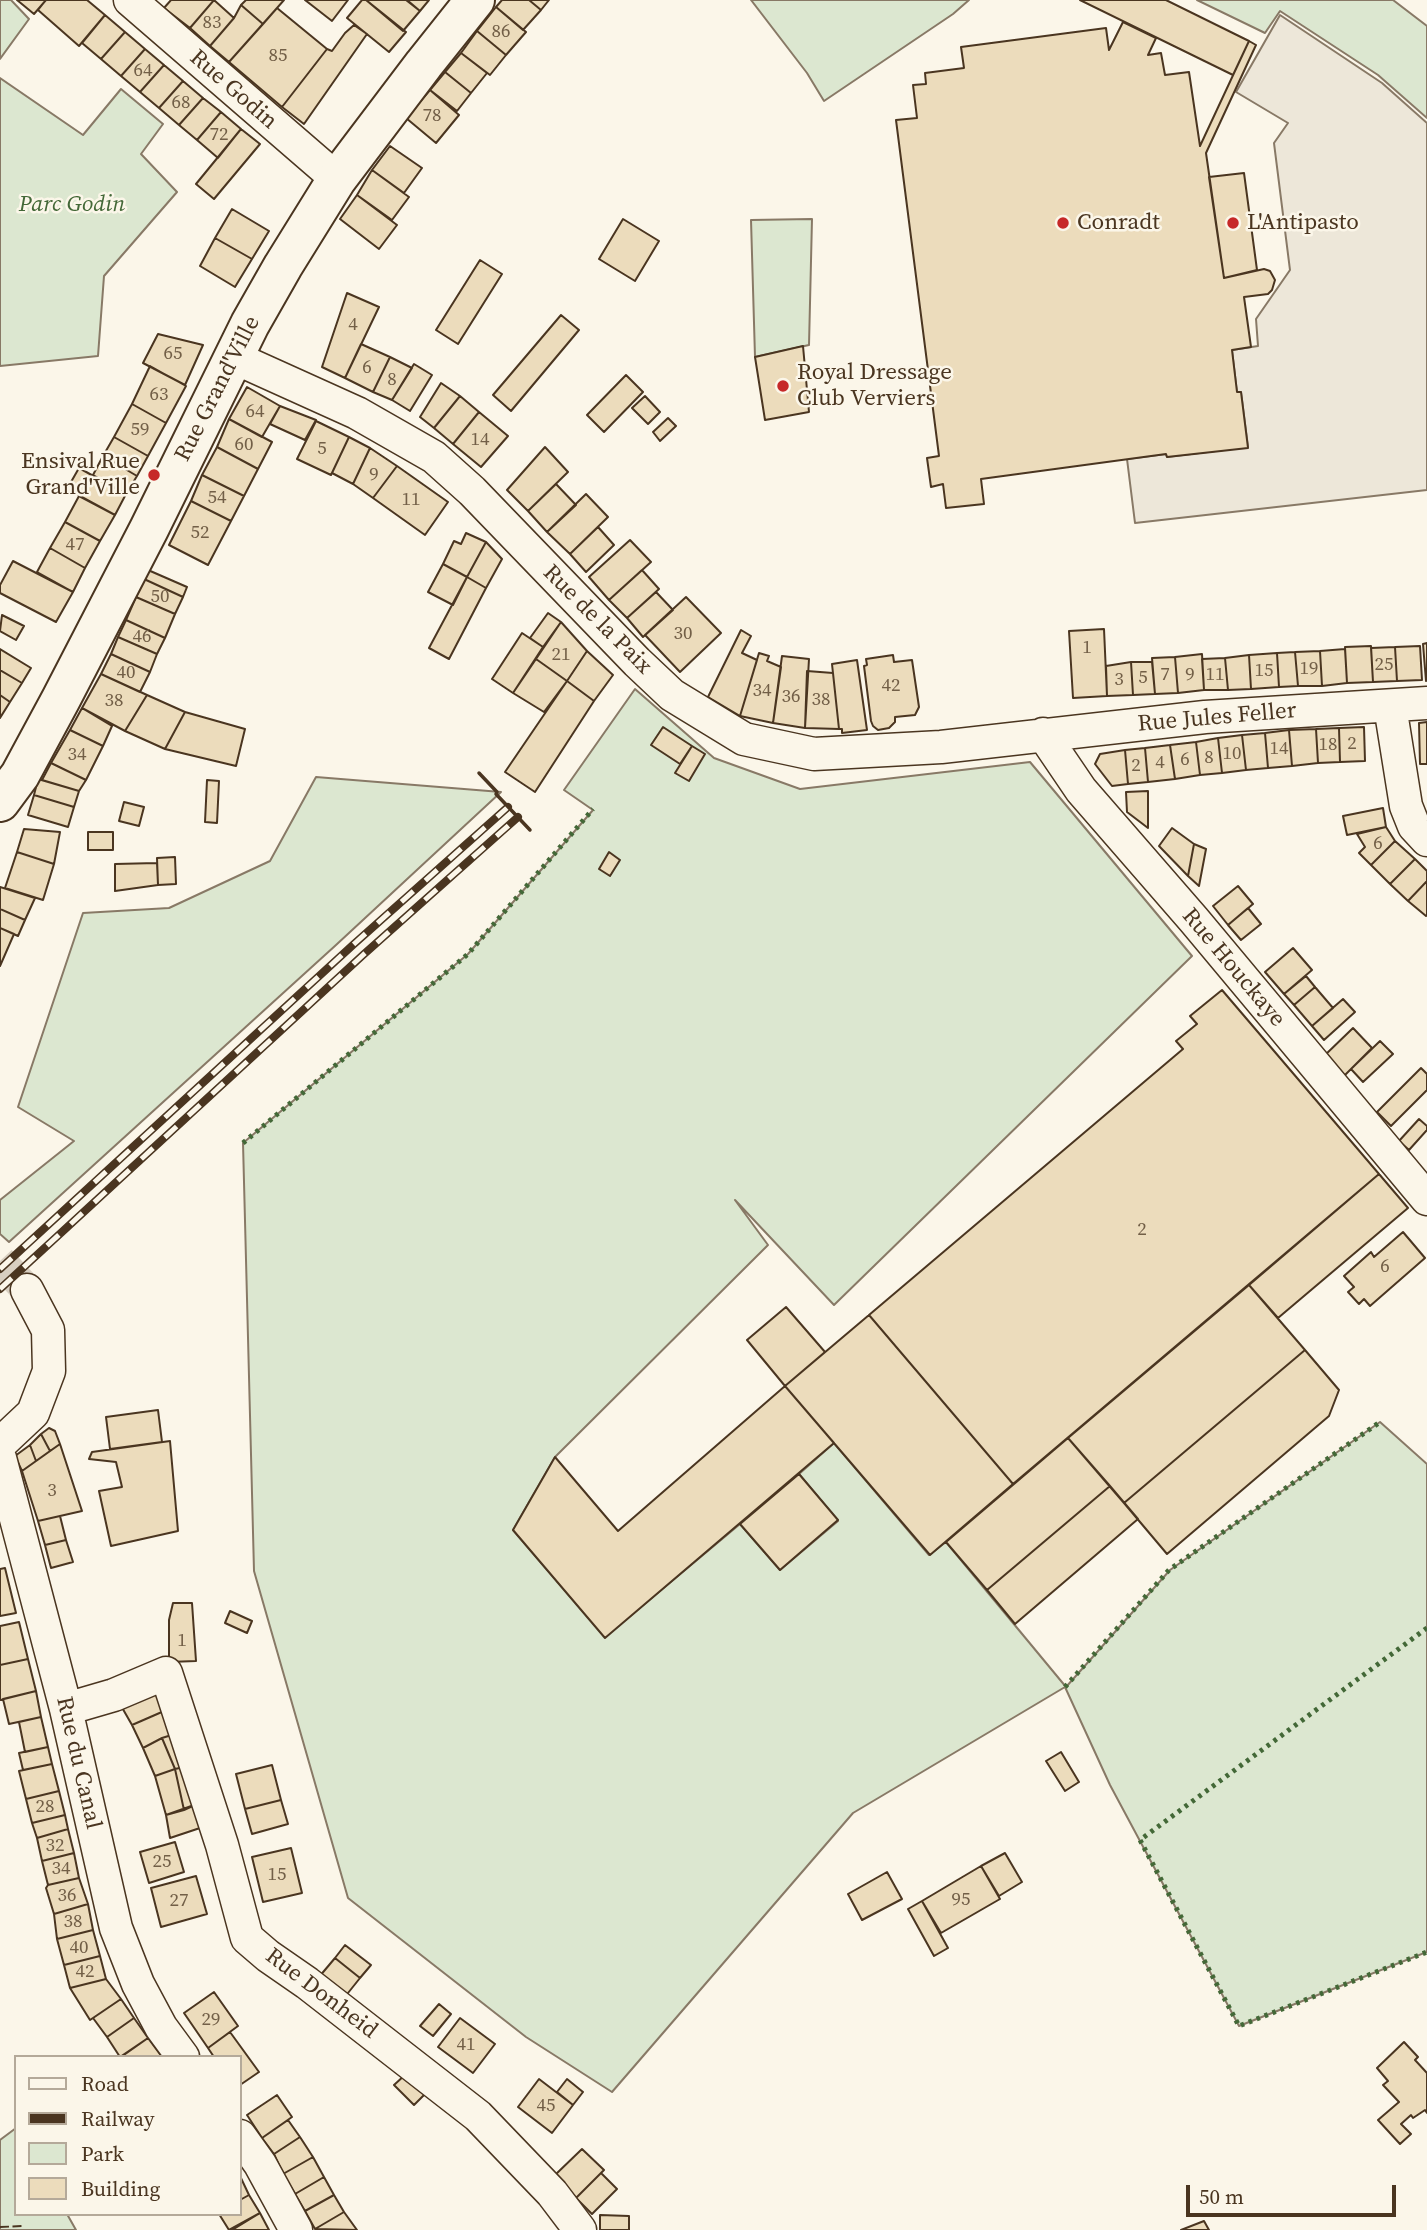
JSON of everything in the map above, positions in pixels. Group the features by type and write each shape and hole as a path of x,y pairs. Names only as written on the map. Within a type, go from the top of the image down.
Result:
{"main road":[{"name":"Rue Grand'Ville","path":"0,802 20,775 61,699 256,312 337,179 475,0"}],"street":[{"name":"Rue Godin","path":"130,0 337,179"},
{"name":"Rue de la Paix","path":"233,358 357,412 433,457 472,491 637,662 673,695 744,739 814,754 941,747 1007,738"},
{"name":"Rue Jules Feller","path":"1007,738 1205,717 1427,703"},
{"path":"1390,706 1406,806 1414,826 1427,840"},
{"name":"Rue Houckaye","path":"1043,734 1081,790 1194,920 1427,1199"},
{"path":"0,1444 33,1413 49,1371 48,1330 27,1290"},
{"name":"Rue du Canal","path":"0,1458 65,1709 116,1928 138,1984 161,2027 182,2055"},
{"name":"Rue Donheid","path":"65,1709 114,1695 166,1673 222,1845 247,1938 478,2116 551,2193 580,2230"},
{"path":"242,2139 260,2164 296,2230"}],"green space":[{"path":"0,0 11,0 29,19 0,59"},
{"path":"751,0 969,0 953,14 824,101 807,73"},
{"path":"1197,0 1393,0 1427,26 1427,118 1378,75 1280,11 1265,33"},
{"name":"Parc Godin","path":"0,78 83,135 121,89 163,124 141,154 177,192 104,276 98,356 0,366"},
{"path":"812,219 809,345 755,357 751,220"},
{"path":"635,689 714,758 800,789 1030,762 1192,956 834,1305 735,1200 768,1245 555,1457 513,1530 605,1637 740,1524 780,1570 838,1521 799,1474 834,1443 929,1555 946,1542 1066,1687 1170,1570 1380,1422 1427,1464 1427,1952 1239,2026 1110,1785 1065,1687 853,1813 612,2092 526,2037 348,1898 254,1571 243,1143 468,954 593,810 564,790"},
{"path":"316,777 501,792 9,1242 0,1234 0,1200 74,1141 18,1107 83,913 169,908 270,861"},
{"path":"14,2130 14,2216 68,2216 76,2230 0,2230 0,2140"}],"shaded area":[{"path":"1280,15 1382,83 1427,123 1427,490 1135,523 1127,459 1248,447 1232,350 1258,346 1256,319 1290,270 1274,143 1288,123 1236,92"}],"building":[{"path":"17,0 46,0 34,14"},
{"path":"46,0 87,0 105,15 79,46 38,10"},
{"path":"171,0 214,0 190,28 164,8"},
{"path":"214,0 234,18 210,46 190,28"},
{"path":"246,0 284,0 263,24 241,5"},
{"path":"305,0 348,0 332,21"},
{"path":"362,0 366,0 406,32 389,52 347,18"},
{"path":"366,0 406,0 420,11 403,31"},
{"path":"407,0 429,0 420,11"},
{"path":"502,0 529,0 541,10 523,30 496,7"},
{"path":"529,0 549,0 541,10"},
{"path":"1080,0 1166,0 1249,41 1233,75"},
{"path":"241,5 263,24 229,62 210,46 234,18"},
{"path":"496,7 526,32 506,55 477,31"},
{"path":"277,8 327,49 282,107 229,62"},
{"path":"105,15 125,32 101,59 82,43"},
{"name":"Conradt","path":"1123,22 1156,38 1148,55 1161,53 1165,75 1189,72 1200,146 1249,41 1256,45 1206,153 1224,278 1264,269 1270,271 1275,280 1268,294 1244,297 1251,347 1232,350 1237,392 1241,392 1248,448 1167,457 1166,454 981,479 984,504 946,508 943,484 931,487 927,458 939,456 896,120 917,118 913,85 926,84 925,73 964,68 961,47 1106,28 1109,50"},
{"path":"354,25 367,34 304,124 282,107 327,49 332,51"},
{"path":"477,31 506,55 490,75 461,53"},
{"path":"125,32 145,49 121,76 101,59"},
{"path":"145,49 164,65 140,92 121,76"},
{"path":"461,53 487,73 471,93 445,72"},
{"path":"164,65 183,81 159,108 140,92"},
{"path":"445,72 471,93 457,111 430,90"},
{"path":"183,81 203,98 179,125 159,108"},
{"path":"430,90 459,115 436,143 406,118"},
{"path":"203,98 221,112 197,140 179,125"},
{"path":"221,112 241,129 218,158 197,140"},
{"path":"241,129 260,144 214,199 196,184"},
{"path":"390,146 422,168 404,193 372,170"},
{"path":"372,170 409,197 392,220 357,195"},
{"name":"L'Antipasto","path":"1244,173 1257,270 1224,278 1209,177"},
{"path":"357,195 397,225 379,249 340,219"},
{"path":"232,209 269,231 252,259 215,238"},
{"path":"623,219 659,241 635,281 599,259"},
{"path":"215,238 252,259 235,287 200,266"},
{"path":"480,260 502,274 458,344 436,330"},
{"path":"347,293 379,307 345,378 322,367"},
{"path":"561,315 579,330 511,411 493,395"},
{"path":"158,334 203,345 185,385 143,363"},
{"path":"361,344 390,357 373,392 345,378"},
{"name":"Royal Dressage Club Verviers","path":"803,346 809,412 765,420 755,357"},
{"path":"390,357 412,368 392,400 373,392"},
{"path":"414,364 432,375 410,411 392,400"},
{"path":"150,366 186,386 166,423 132,404"},
{"path":"626,375 643,392 604,432 587,415"},
{"path":"441,383 460,396 434,428 420,417"},
{"path":"247,387 280,406 262,437 229,419"},
{"path":"460,396 479,412 453,444 434,428"},
{"path":"645,396 660,412 648,424 632,408"},
{"path":"132,404 166,423 148,456 114,437"},
{"path":"280,406 316,420 305,440 270,424"},
{"path":"479,412 508,436 481,467 453,444"},
{"path":"668,418 676,426 660,441 653,432"},
{"path":"229,419 272,442 258,469 217,447"},
{"path":"316,421 349,437 331,475 297,459"},
{"path":"114,437 148,456 137,476 103,456"},
{"path":"349,437 370,448 353,484 332,473"},
{"path":"217,447 258,469 244,496 202,475"},
{"path":"545,447 568,472 528,511 507,490"},
{"path":"370,448 397,466 373,498 353,484"},
{"path":"103,456 137,476 126,494 93,475"},
{"path":"397,466 448,502 425,535 373,498"},
{"path":"79,468 126,494 115,515 67,489"},
{"path":"202,475 244,496 231,521 191,501"},
{"path":"556,484 576,505 547,532 528,511"},
{"path":"586,494 608,517 570,554 547,532"},
{"path":"79,496 115,515 100,541 65,522"},
{"path":"191,501 231,521 208,565 169,545"},
{"path":"65,522 100,541 85,568 50,548"},
{"path":"598,527 614,545 586,572 570,554"},
{"path":"466,533 486,542 467,577 443,564 454,541 461,544"},
{"path":"630,540 651,562 609,600 589,577"},
{"path":"486,542 502,559 486,588 467,577"},
{"path":"50,548 85,568 73,592 37,572"},
{"path":"13,561 73,592 56,622 0,593 0,585"},
{"path":"443,564 467,577 453,605 428,592"},
{"path":"148,570 187,587 183,597 144,579"},
{"path":"642,570 659,589 627,618 609,600"},
{"path":"467,577 486,588 449,659 429,648"},
{"path":"144,579 183,597 175,614 136,597"},
{"path":"656,592 673,610 643,637 627,618"},
{"path":"136,597 175,614 165,638 126,620"},
{"path":"686,597 721,633 680,672 645,635"},
{"path":"548,613 561,622 543,647 530,638"},
{"path":"2,615 24,626 16,640 0,631"},
{"path":"126,620 165,638 157,654 118,637"},
{"path":"561,622 587,651 567,681 536,659"},
{"path":"1104,629 1107,696 1073,698 1069,631"},
{"path":"741,630 751,636 742,653 757,660 740,716 708,697"},
{"path":"522,633 543,647 513,693 492,679"},
{"path":"118,637 157,654 150,672 111,654"},
{"path":"1427,643 1427,680 1426,681 1423,644"},
{"path":"1371,646 1373,682 1347,683 1345,647"},
{"path":"1420,646 1422,680 1397,681 1395,647"},
{"path":"1395,647 1397,681 1373,682 1371,648"},
{"path":"0,649 31,668 22,683 0,670"},
{"path":"1345,649 1347,683 1322,686 1320,651"},
{"path":"587,651 613,675 594,701 567,681"},
{"path":"1320,651 1322,686 1298,686 1295,652"},
{"path":"1295,652 1298,686 1279,687 1277,653"},
{"path":"759,653 769,656 767,661 781,667 773,723 740,716"},
{"path":"1277,653 1279,687 1251,689 1249,655"},
{"path":"111,654 150,672 140,692 101,674"},
{"path":"1202,654 1204,690 1178,693 1175,657"},
{"path":"893,655 894,662 912,660 919,707 915,715 895,717 895,722 889,728 878,730 871,721 864,666 867,665 866,659"},
{"path":"1249,655 1251,689 1228,690 1225,658"},
{"path":"782,656 809,659 805,728 773,723"},
{"path":"1175,657 1178,693 1155,694 1152,658"},
{"path":"1225,658 1228,690 1204,690 1202,659"},
{"path":"536,659 567,681 544,712 513,693"},
{"path":"857,660 867,730 842,733 842,729 839,729 832,664"},
{"path":"1131,662 1152,662 1155,694 1133,695"},
{"path":"1131,662 1133,695 1107,696 1106,666"},
{"path":"0,670 22,683 10,702 0,695"},
{"path":"807,671 833,673 839,729 805,728"},
{"path":"101,674 147,695 125,731 82,708"},
{"path":"567,681 594,701 535,792 505,772"},
{"path":"0,695 10,702 0,718"},
{"path":"147,695 185,712 165,749 125,731"},
{"path":"82,708 112,726 103,746 70,730"},
{"path":"185,712 245,729 236,766 165,749"},
{"path":"1427,722 1427,764 1420,764 1419,723"},
{"path":"663,727 692,746 680,764 651,745"},
{"path":"1364,727 1365,761 1340,762 1339,728"},
{"path":"1339,728 1340,762 1318,763 1316,729"},
{"path":"1316,729 1318,763 1292,766 1289,730"},
{"path":"70,730 103,746 86,780 51,763"},
{"path":"1289,730 1292,766 1268,768 1265,733"},
{"path":"1265,733 1268,768 1246,770 1242,735"},
{"path":"1242,735 1246,770 1222,773 1218,738"},
{"path":"1218,738 1222,773 1200,775 1196,742"},
{"path":"1196,742 1200,775 1175,779 1170,745"},
{"path":"1170,745 1175,779 1148,782 1145,748"},
{"path":"692,746 705,754 689,781 675,773"},
{"path":"1145,748 1148,782 1128,784 1125,750"},
{"path":"1125,750 1128,784 1112,786 1095,764 1100,754"},
{"path":"51,763 86,780 79,791 42,780"},
{"path":"38,779 79,791 74,807 34,795"},
{"path":"207,780 219,781 217,823 205,822"},
{"path":"1148,791 1148,828 1127,812 1126,792"},
{"path":"34,795 74,807 68,827 28,815"},
{"path":"124,802 144,807 139,826 119,821"},
{"path":"1383,808 1386,827 1347,835 1343,816"},
{"path":"1386,827 1395,841 1371,865 1359,853 1365,847 1357,834"},
{"path":"1172,828 1194,844 1188,876 1159,846"},
{"path":"24,829 60,832 54,864 17,852"},
{"path":"88,832 113,832 113,850 88,850"},
{"path":"1395,841 1415,859 1390,884 1371,865"},
{"path":"1194,844 1206,849 1199,886 1188,876"},
{"path":"17,852 54,864 43,900 5,888"},
{"path":"609,852 620,860 610,876 599,869"},
{"path":"175,857 176,884 158,885 157,858"},
{"path":"1415,859 1427,871 1427,881 1408,901 1390,884"},
{"path":"157,863 158,885 115,891 115,864"},
{"path":"1427,881 1427,915 1426,916 1408,901"},
{"path":"1238,886 1253,904 1228,925 1213,906"},
{"path":"0,887 35,898 25,920 0,909"},
{"path":"1248,908 1261,924 1241,940 1228,925"},
{"path":"0,909 25,920 18,936 0,928"},
{"path":"0,928 14,934 0,966"},
{"path":"1293,948 1312,970 1284,994 1265,972"},
{"path":"1306,976 1315,987 1294,1005 1284,994"},
{"path":"1315,987 1333,1008 1312,1026 1294,1005"},
{"path":"1222,990 1379,1174 1013,1484 869,1315 1183,1049 1176,1041 1197,1024 1190,1016"},
{"path":"1343,999 1355,1012 1324,1040 1312,1026"},
{"path":"1353,1028 1372,1048 1343,1077 1323,1057"},
{"path":"1380,1041 1393,1054 1363,1082 1351,1069"},
{"path":"1421,1068 1427,1074 1427,1090 1391,1126 1377,1112"},
{"path":"1419,1119 1427,1126 1427,1130 1409,1150 1399,1141"},
{"path":"1379,1174 1408,1208 1278,1318 1249,1285"},
{"path":"1403,1232 1425,1258 1370,1306 1364,1299 1359,1304 1348,1292 1354,1287 1344,1276 1371,1252 1374,1257"},
{"path":"1249,1285 1305,1350 1124,1503 1068,1438"},
{"path":"786,1307 825,1352 785,1386 747,1340"},
{"path":"869,1315 1013,1484 930,1555 785,1386"},
{"path":"1305,1350 1339,1390 1329,1416 1167,1554 1124,1503"},
{"path":"785,1386 834,1443 605,1638 513,1530 555,1457 618,1531"},
{"path":"158,1410 162,1442 110,1449 106,1417"},
{"path":"49,1428 55,1431 60,1444 50,1451 41,1434"},
{"path":"41,1434 50,1451 36,1461 30,1445"},
{"path":"1068,1438 1110,1486 987,1590 946,1542"},
{"path":"170,1441 178,1531 111,1546 99,1491 122,1487 116,1462 89,1459 92,1452"},
{"path":"60,1444 82,1511 38,1521 22,1471"},
{"path":"30,1445 36,1461 22,1471 15,1456"},
{"path":"799,1474 838,1520 780,1570 740,1524"},
{"path":"1110,1486 1138,1519 1015,1624 987,1590"},
{"path":"60,1516 66,1540 45,1545 38,1521"},
{"path":"66,1540 73,1562 51,1568 45,1545"},
{"path":"5,1568 16,1613 0,1616 0,1569"},
{"path":"173,1603 192,1603 196,1661 169,1662 169,1620"},
{"path":"230,1611 252,1621 247,1633 225,1623"},
{"path":"19,1622 28,1659 0,1665 0,1626"},
{"path":"28,1659 36,1691 0,1700 0,1665"},
{"path":"161,1685 171,1708 132,1725 120,1704"},
{"path":"36,1691 41,1717 9,1724 3,1699"},
{"path":"171,1708 178,1733 143,1748 132,1725"},
{"path":"41,1717 48,1747 25,1752 19,1722"},
{"path":"178,1733 189,1766 175,1769 162,1738"},
{"path":"162,1738 175,1769 155,1776 143,1748"},
{"path":"48,1747 52,1764 23,1770 19,1753"},
{"path":"1061,1752 1079,1782 1065,1791 1046,1761"},
{"path":"52,1764 59,1791 26,1799 19,1771"},
{"path":"272,1765 281,1800 245,1809 236,1774"},
{"path":"189,1766 197,1804 184,1810 175,1769"},
{"path":"175,1769 184,1810 166,1815 155,1776"},
{"path":"59,1791 65,1815 32,1823 26,1799"},
{"path":"281,1800 288,1824 252,1834 245,1809"},
{"path":"197,1804 206,1826 170,1838 166,1815"},
{"path":"65,1815 68,1829 37,1838 32,1823"},
{"path":"68,1829 74,1853 42,1861 37,1838"},
{"path":"175,1842 184,1872 149,1883 140,1852"},
{"path":"291,1848 302,1893 263,1902 252,1857"},
{"path":"74,1853 79,1878 48,1885 42,1861"},
{"path":"1005,1853 1022,1882 999,1896 981,1866"},
{"path":"981,1866 1000,1899 941,1933 922,1901"},
{"path":"887,1872 902,1899 862,1920 848,1894"},
{"path":"196,1876 207,1914 161,1927 151,1888"},
{"path":"79,1878 88,1904 54,1914 46,1888 48,1885"},
{"path":"922,1901 948,1948 934,1956 908,1909"},
{"path":"88,1904 93,1930 57,1939 54,1914"},
{"path":"93,1930 100,1956 64,1965 57,1939"},
{"path":"345,1945 371,1965 360,1978 335,1958"},
{"path":"100,1956 106,1979 70,1988 64,1965"},
{"path":"335,1958 360,1978 344,1998 319,1977"},
{"path":"106,1979 121,1999 90,2020 70,1988"},
{"path":"214,1992 238,2026 208,2048 184,2013"},
{"path":"121,1999 134,2018 107,2037 93,2018"},
{"path":"439,2004 451,2014 433,2036 420,2026"},
{"path":"134,2018 148,2038 123,2055 119,2055 107,2037"},
{"path":"460,2018 495,2044 473,2073 438,2047"},
{"path":"230,2032 259,2072 242,2084 242,2055 213,2055 208,2048"},
{"path":"148,2038 161,2055 124,2055"},
{"path":"1404,2042 1418,2057 1415,2060 1427,2073 1427,2113 1425,2110 1413,2118 1411,2115 1401,2124 1411,2134 1400,2144 1378,2120 1399,2102 1383,2085 1388,2081 1377,2068"},
{"path":"406,2074 425,2094 414,2105 394,2085"},
{"path":"539,2079 573,2105 552,2133 518,2107"},
{"path":"567,2079 583,2092 573,2105 557,2092"},
{"path":"277,2095 292,2117 262,2138 247,2115"},
{"path":"288,2120 300,2137 274,2154 262,2138"},
{"path":"300,2137 313,2157 283,2174 274,2154"},
{"path":"582,2149 604,2170 576,2198 554,2176"},
{"path":"313,2157 324,2177 295,2194 283,2174"},
{"path":"601,2173 617,2189 592,2214 576,2198"},
{"path":"324,2177 334,2195 305,2211 295,2194"},
{"path":"242,2180 249,2195 242,2199"},
{"path":"249,2195 260,2213 229,2230 220,2216 242,2216 242,2199"},
{"path":"334,2195 344,2212 315,2229 305,2211"},
{"path":"344,2212 357,2230 315,2229"},
{"path":"260,2213 269,2230 232,2230"},
{"path":"600,2215 629,2216 629,2230 600,2230"},
{"path":"1204,2221 1209,2230 1181,2230"}],"tunnel":[{"path":"0,1261 27,1290"}],"railway":[{"path":"0,1269 354,944 508,807"},
{"path":"0,1289 363,955 518,817"}],"hedge":[{"path":"243,1143 468,954 593,809"},
{"path":"1065,1687 1169,1570 1380,1422"},
{"path":"1427,1628 1140,1840 1239,2026 1427,1952"}],"fence":[{"path":"0,2227 24,2226"}],"wall":[{"path":"479,773 530,830"}],"place":[{"name":"Conradt","path":"1063,223"},
{"name":"L'Antipasto","path":"1233,223"},
{"name":"Royal Dressage Club Verviers","path":"783,386"},
{"name":"Ensival Rue Grand'Ville","path":"154,475"}]}
